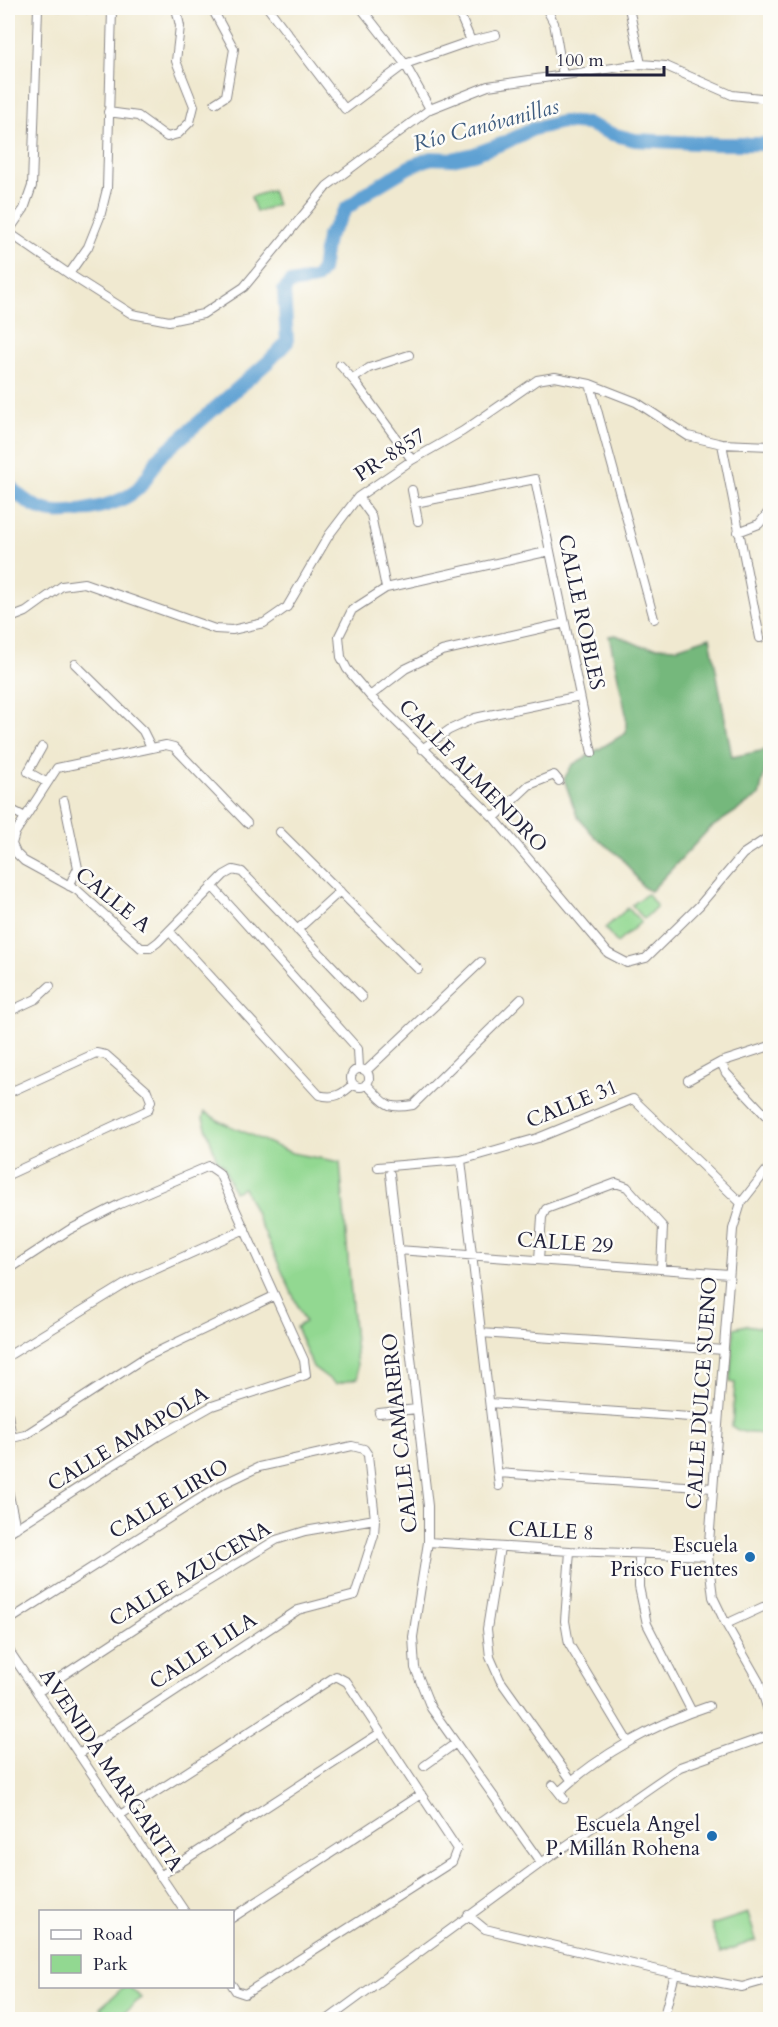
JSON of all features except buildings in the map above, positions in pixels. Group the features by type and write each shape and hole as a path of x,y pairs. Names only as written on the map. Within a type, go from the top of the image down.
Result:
{"street":[{"path":"38,8 32,186 24,209 8,232 132,314 169,321 203,314 244,287 327,186 430,109 488,86 641,64 666,66 732,95 771,99"},
{"path":"55,8 113,9 107,189 100,218 88,247 69,274"},
{"path":"108,112 138,116 167,137 178,134 190,122 194,106 176,61 180,26 176,8"},
{"path":"209,8 214,12 234,49 226,96 216,103"},
{"path":"268,8 345,109 405,64 471,41 496,35"},
{"path":"362,8 405,64 430,109"},
{"path":"457,8 471,41"},
{"path":"546,8 554,23 563,75"},
{"path":"629,8 641,64"},
{"path":"353,379 369,368 409,355"},
{"path":"340,365 353,379 412,460"},
{"name":"PR-8857","path":"8,619 26,612 62,586 84,583 215,629 232,630 264,622 287,607 329,535 358,496 412,460 463,431 537,380 555,377 590,384 636,402 688,436 722,444 771,446"},
{"path":"590,384 654,619"},
{"path":"722,444 760,638"},
{"name":"CALLE ROBLES","path":"415,503 535,479 592,753"},
{"path":"412,490 418,521"},
{"path":"358,496 370,515 386,588"},
{"path":"738,532 759,524 771,510"},
{"name":"CALLE ALMENDRO","path":"550,551 386,588 352,610 339,636 341,657 344,663 370,696 494,818 608,953 627,963 646,958 699,906 742,854 771,836"},
{"path":"370,696 405,669 442,651 565,623"},
{"path":"75,664 143,731 151,747"},
{"path":"422,749 448,730 475,718 580,696"},
{"name":"CALLE A","path":"247,823 174,747 166,745 57,768 25,817 11,831 12,844 16,853 24,861 78,890 141,948 150,948 224,875 233,870 242,872 362,997"},
{"path":"42,747 28,772 46,782"},
{"path":"494,818 529,785 554,775 559,781"},
{"path":"64,801 78,868 69,886"},
{"path":"8,808 25,817"},
{"path":"280,832 418,969"},
{"path":"212,886 358,1049 363,1070 369,1077 366,1084 360,1087 353,1084"},
{"path":"297,930 340,891"},
{"path":"168,931 319,1095 334,1097 353,1084"},
{"path":"353,1084 351,1074 353,1071 363,1070 481,962"},
{"path":"8,1012 36,999 50,986"},
{"path":"366,1084 392,1107 413,1105 521,999"},
{"path":"688,1080 722,1062 771,1046"},
{"path":"8,1093 96,1053 106,1055 147,1091 151,1101 148,1110 8,1174"},
{"path":"722,1062 726,1072 771,1120"},
{"name":"CALLE 31","path":"378,1167 460,1160 538,1138 633,1099 741,1203"},
{"path":"460,1160 500,1486"},
{"path":"8,1270 69,1230 120,1204 209,1166 219,1173 274,1296 144,1358 25,1435 12,1438"},
{"path":"741,1203 771,1166"},
{"name":"CALLE CAMARERO","path":"390,1174 428,1506 428,1542 413,1636 415,1668 431,1708 541,1863"},
{"path":"539,1259 542,1217 546,1209 616,1183 627,1187 663,1227 661,1268"},
{"name":"CALLE DULCE SUENO","path":"741,1203 734,1229 729,1274 708,1556 713,1597 759,1682 771,1717"},
{"path":"8,1356 132,1280 245,1229"},
{"name":"CALLE 29","path":"398,1250 729,1274"},
{"name":"CALLE AMAPOLA","path":"8,1533 157,1437 212,1406 306,1375 304,1360 274,1296"},
{"path":"481,1333 724,1350"},
{"path":"490,1403 718,1419"},
{"path":"379,1413 417,1409"},
{"path":"8,1414 12,1438 8,1489 16,1528"},
{"name":"CALLE LIRIO","path":"8,1621 221,1485 259,1467 352,1446 364,1449 368,1455 375,1519"},
{"path":"498,1473 713,1488"},
{"name":"CALLE LILA","path":"79,1754 298,1610 355,1595 374,1535 375,1519"},
{"name":"CALLE AZUCENA","path":"38,1692 182,1597 276,1540 305,1531 375,1519"},
{"name":"CALLE 8","path":"428,1542 570,1551 708,1556"},
{"path":"500,1547 487,1629 490,1657 500,1680 572,1780"},
{"path":"570,1551 565,1621 569,1644 628,1742"},
{"path":"639,1554 639,1587 647,1624 692,1712"},
{"path":"726,1624 763,1607 771,1606"},
{"name":"AVENIDA MARGARITA","path":"8,1648 184,1910"},
{"path":"120,1815 336,1676 347,1682 457,1849 452,1862 245,1994 234,1988"},
{"path":"559,1792 572,1780 628,1742 710,1706"},
{"path":"160,1876 380,1733"},
{"path":"327,2019 468,1915 680,1767 771,1735"},
{"path":"424,1766 456,1743"},
{"path":"234,1917 421,1794"},
{"path":"468,1915 485,1929 675,1974 742,1987 771,1979"},
{"path":"663,2019 675,1974"},
{"path":"769,2019 771,2010"}],"green space":[{"path":"272,190 277,205 256,212 251,197"},
{"path":"616,635 641,646 676,648 710,637 732,757 770,749 759,796 709,829 651,891 644,888 621,857 595,837 577,816 564,779 572,765 626,733 626,714 609,636"},
{"path":"647,894 657,906 644,919 632,905"},
{"path":"628,908 641,922 617,943 605,928"},
{"path":"205,1112 221,1122 292,1153 340,1162 358,1378 336,1384 313,1367 296,1327 305,1322 244,1188 234,1192 223,1165 217,1160 203,1118"},
{"path":"746,1325 770,1329 770,1434 745,1432 732,1426 735,1383 730,1382 734,1328"},
{"path":"748,1913 756,1940 720,1953 711,1925"},
{"path":"123,1988 131,1988 141,1998 117,2019 111,2019 100,2008"}],"waterway":[{"name":"Río Canóvanillas","path":"8,483 29,503 54,512 78,511 103,506 126,497 138,489 158,458 269,361 287,342 284,290 290,283 315,279 322,270 327,238 346,209 369,191 409,167 431,158 452,159 474,154 533,129 562,122 588,124 635,140 770,144"}],"place":[{"name":"Escuela Prisco Fuentes","path":"750,1557"},
{"name":"Escuela Angel P. Millán Rohena","path":"712,1836"}]}
